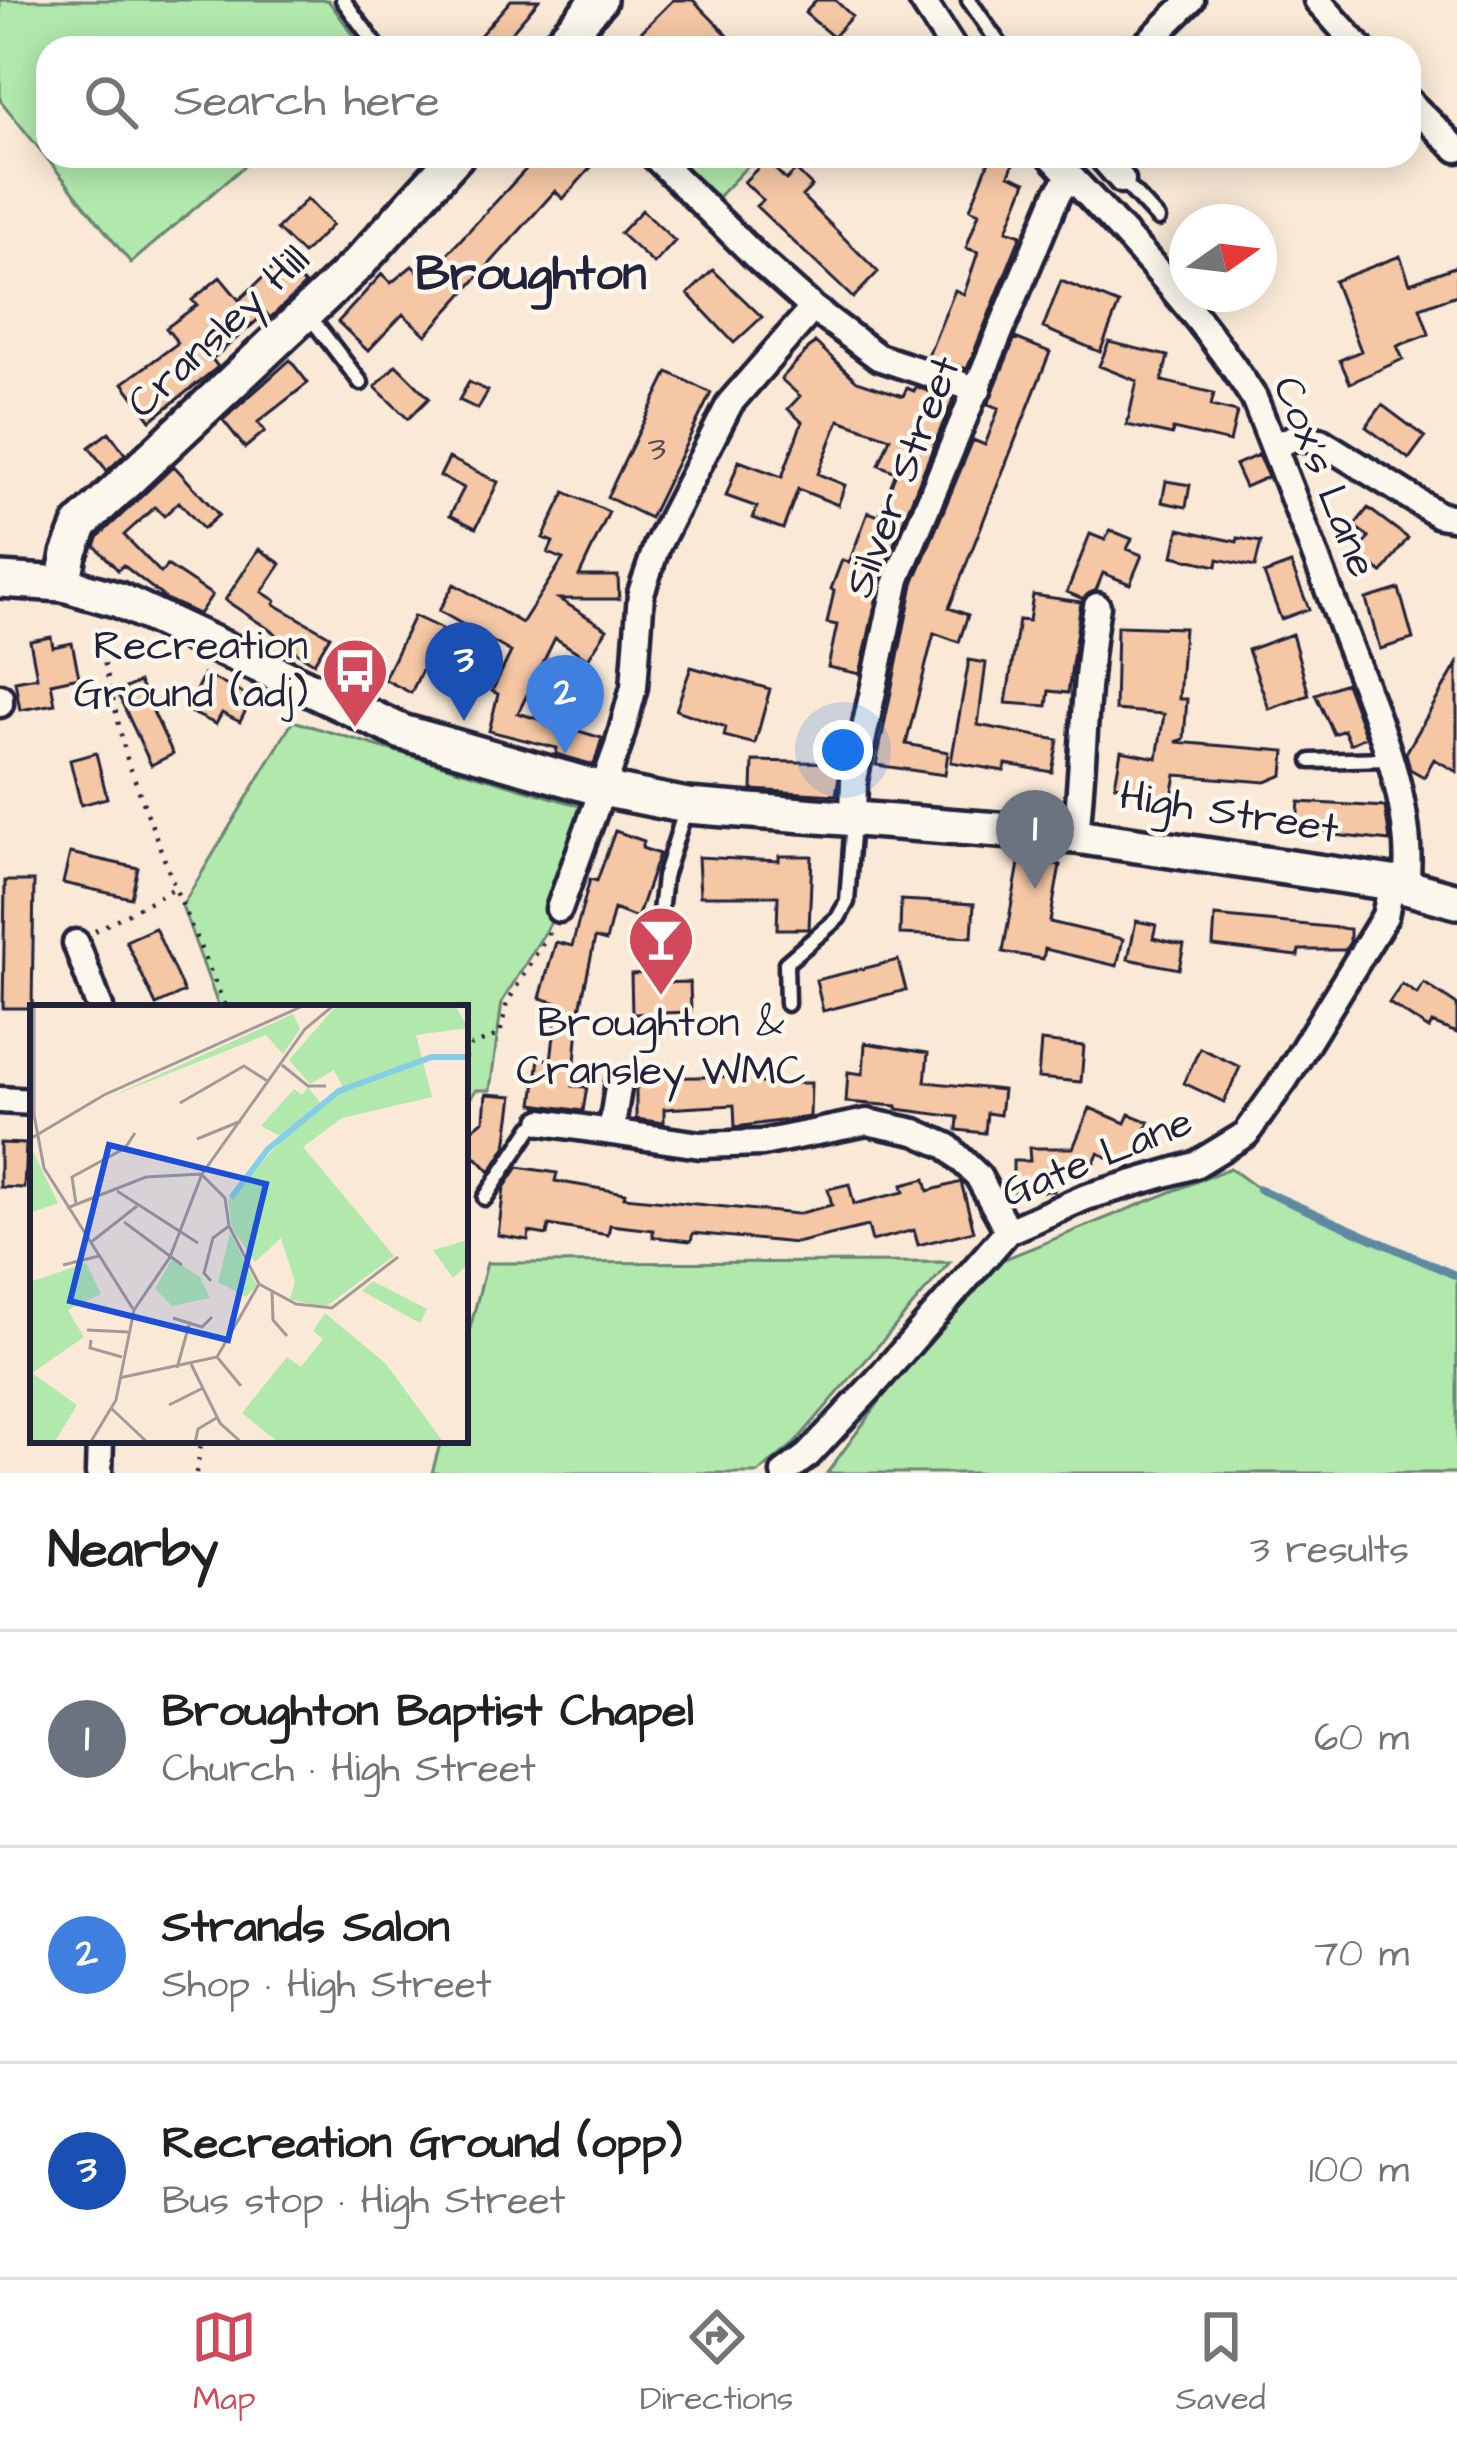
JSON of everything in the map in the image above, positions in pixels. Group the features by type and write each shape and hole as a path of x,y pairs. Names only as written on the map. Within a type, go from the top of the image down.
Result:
{"street":[{"path":"567,36 599,0"},
{"path":"922,0 945,36"},
{"path":"1154,36 1192,0"},
{"path":"1317,0 1349,36"},
{"path":"1421,114 1457,149"},
{"name":"Cransley Hill","path":"63,584 81,524 358,264 445,168"},
{"path":"667,168 813,308 878,357 978,390"},
{"name":"Cox's Lane","path":"1062,168 1177,292 1255,398 1375,714 1406,825 1410,859 1399,885"},
{"path":"1111,168 1122,181"},
{"name":"Silver Street","path":"853,819 854,780 898,579 1057,195 1070,176"},
{"path":"560,909 634,687 641,593 657,546 730,403 813,308"},
{"path":"1274,446 1297,437 1320,441 1439,515 1457,518"},
{"name":"High Street","path":"0,580 63,584 103,596 402,732 602,789 686,806 1076,836 1399,885 1457,902"},
{"path":"1076,836 1087,736 1087,666 1097,606"},
{"name":"Gate Lane","path":"784,1473 808,1455 877,1382 1008,1231 1086,1197 1196,1165 1246,1134 1285,1079 1399,885"},
{"path":"76,944 99,1005"},
{"path":"611,1132 620,1082"},
{"path":"0,1100 30,1102"},
{"path":"543,1122 700,1145 762,1143 867,1122 914,1132 947,1146 978,1177 1008,1231"},
{"path":"99,1473 100,1443"}],"lane":[{"path":"344,0 370,36"},
{"path":"969,0 994,36"},
{"path":"1122,181 1158,219"},
{"path":"306,313 362,383"},
{"path":"1311,761 1388,760"},
{"path":"648,933 660,912 664,877 686,806"},
{"path":"787,1004 786,963 838,918 847,902 853,819"},
{"path":"485,1198 532,1127 543,1122"}],"path":[{"path":"103,596 99,639 127,756 225,1005"},
{"path":"76,944 175,888"},
{"path":"468,1052 471,1046 500,1034 507,1003 560,909"},
{"path":"196,1473 201,1443"}],"green space":[{"path":"0,0 328,0 354,36 36,36 36,145 0,100"},
{"path":"55,168 242,168 131,263"},
{"path":"687,168 746,168 718,197"},
{"path":"293,721 594,810 559,909 502,1002 490,1090 476,1090 468,1102 468,1005 218,1005 182,906"},
{"path":"1230,1168 1259,1189 1457,1276 1457,1473 827,1473 929,1334 997,1262"},
{"path":"950,1262 794,1444 758,1473 432,1473 440,1443 468,1443 468,1336 487,1263"}],"building":[{"path":"511,0 539,0 508,36 480,36"},
{"path":"673,0 693,0 728,36 637,36"},
{"path":"816,0 835,0 852,16 832,36 805,13"},
{"path":"527,168 590,168 563,199 555,191 426,335 403,314 368,351 338,322 382,274 391,283 412,266 425,278"},
{"path":"758,168 774,168 786,180 796,170 812,186 802,196 878,272 853,298 756,206 763,200 744,182"},
{"path":"986,168 1012,168 1009,175 1026,182 1007,230 1021,235 967,369 928,356 955,290 964,294 978,252 966,248 979,213 970,209"},
{"path":"307,199 332,225 303,254 277,229"},
{"path":"642,210 675,241 654,264 620,233"},
{"path":"1400,256 1410,283 1457,266 1457,295 1420,308 1429,334 1397,346 1403,359 1350,383 1340,360 1361,351 1334,281"},
{"path":"282,260 305,285 270,318 266,313 212,359 218,367 151,420 123,383 178,343 166,328 197,305 192,300 220,277 239,300"},
{"path":"713,270 762,317 734,343 688,294"},
{"path":"1061,281 1119,304 1100,352 1043,328"},
{"path":"1015,338 1050,352 949,608 968,615 959,642 934,633 906,744 948,752 945,775 876,765 913,584 973,440 985,445 999,408 988,404"},
{"path":"815,342 857,381 903,396 907,388 914,391 916,387 953,399 882,573 860,674 828,667 837,625 827,623 831,589 842,560 849,563 868,512 879,516 896,472 879,465 890,438 839,420 818,474 845,485 838,505 798,489 783,529 753,518 757,507 726,496 739,461 782,477 802,422 788,409 800,396 781,379"},
{"path":"1109,342 1168,356 1162,381 1214,393 1211,406 1237,412 1230,442 1127,425 1137,381 1099,366"},
{"path":"290,360 308,383 258,422 265,431 245,448 223,420"},
{"path":"396,365 429,398 408,419 375,387"},
{"path":"668,372 711,393 650,518 607,497"},
{"path":"469,382 488,391 478,409 459,400"},
{"path":"1382,405 1425,437 1409,459 1366,427"},
{"path":"109,432 125,454 107,471 89,447"},
{"path":"1258,455 1268,477 1245,487 1235,465"},
{"path":"449,458 498,482 476,528 450,515 464,488 440,476"},
{"path":"174,466 219,515 203,529 179,502 164,516 155,507 124,535 161,573 167,565 212,595 199,614 166,599 123,565 118,570 95,546 99,536"},
{"path":"1166,481 1190,485 1186,507 1162,502"},
{"path":"565,492 609,512 579,576 618,576 619,599 559,599 607,629 588,659 555,638 518,713 602,738 594,765 556,754 557,748 489,731 498,694 492,691 511,652 439,611 454,584 522,623 563,559 548,553 553,542 543,538"},
{"path":"1368,508 1408,538 1382,573 1357,554 1369,537 1354,526"},
{"path":"1179,529 1237,542 1238,538 1261,542 1255,567 1218,559 1217,566 1173,556"},
{"path":"1110,530 1132,539 1127,549 1142,555 1130,584 1103,573 1096,590 1083,599 1067,592 1090,534 1105,540"},
{"path":"259,549 281,564 262,592 330,636 314,663 225,600"},
{"path":"1291,564 1309,609 1281,619 1264,574"},
{"path":"1399,589 1413,639 1380,649 1366,599"},
{"path":"1033,595 1081,602 1068,693 1049,691 1047,706 1006,703 1019,620 1029,621"},
{"path":"414,616 442,629 411,693 384,679"},
{"path":"1117,626 1184,628 1179,699 1187,699 1184,739 1176,742 1285,751 1283,775 1266,782 1176,775 1172,796 1165,794 1162,808 1142,804 1144,791 1115,785 1121,751 1157,758 1164,714 1115,710"},
{"path":"1292,634 1309,695 1269,709 1248,650"},
{"path":"51,637 53,647 72,643 79,677 51,683 55,704 20,710 15,681 37,677 30,641"},
{"path":"332,652 370,671 361,690 323,672"},
{"path":"969,660 986,663 978,725 1058,740 1052,772 1006,764 1004,771 951,762"},
{"path":"1457,664 1457,772 1434,759 1424,777 1410,769 1406,753"},
{"path":"691,667 770,689 755,744 724,736 726,727 676,710"},
{"path":"204,674 252,698 240,722 222,713 216,724 186,710"},
{"path":"139,682 173,754 151,765 117,692"},
{"path":"1346,683 1366,737 1350,744 1344,730 1334,734 1315,694"},
{"path":"96,753 107,798 81,805 70,760"},
{"path":"753,761 841,763 836,795 752,790"},
{"path":"1299,802 1385,807 1390,841 1296,831"},
{"path":"615,831 644,841 642,848 659,854 637,918 614,909 606,941 595,938 579,1014 573,1086 587,1087 583,1111 533,1104 539,1058 551,1060 558,1003 540,998 552,955 556,942 572,946 590,879 597,881"},
{"path":"70,853 138,868 131,898 63,883"},
{"path":"779,856 812,856 809,929 777,929 778,896 700,896 698,857 779,861"},
{"path":"1020,858 1060,865 1050,922 1123,939 1117,966 1045,949 1043,959 1003,952"},
{"path":"5,881 34,881 32,1005 3,1008"},
{"path":"901,900 974,904 972,937 900,934"},
{"path":"1215,916 1350,929 1350,942 1345,950 1299,950 1298,956 1213,946"},
{"path":"1136,921 1156,925 1153,938 1184,945 1179,969 1128,959"},
{"path":"155,928 184,992 156,1005 126,941"},
{"path":"898,960 906,990 823,1011 816,980"},
{"name":"Broughton & Cransley WMC","path":"652,973 652,983 690,982 691,1012 632,1014 631,974"},
{"path":"1424,983 1457,1005 1457,1033 1432,1023 1429,1029 1389,1003 1402,984 1417,994"},
{"path":"1041,1041 1084,1046 1081,1082 1038,1078"},
{"path":"865,1043 928,1053 925,1082 1003,1090 1000,1115 987,1113 985,1133 957,1130 958,1117 846,1102 848,1072 863,1074"},
{"path":"1200,1048 1240,1067 1224,1102 1184,1083"},
{"path":"760,1076 760,1083 811,1083 810,1117 735,1127 734,1105 664,1109 664,1123 636,1119 636,1078"},
{"path":"486,1094 513,1096 506,1147 490,1172 476,1157 468,1164 468,1133 484,1120"},
{"path":"1090,1108 1125,1123 1129,1114 1149,1122 1130,1167 1098,1153 1089,1174 1054,1159 1054,1191 1013,1191 1013,1161 1030,1161 1029,1148 1073,1148"},
{"path":"0,1143 26,1144 24,1188 0,1187"},
{"path":"518,1167 557,1173 555,1181 625,1193 624,1197 797,1214 832,1205 828,1189 849,1184 854,1204 904,1192 902,1185 925,1179 928,1191 961,1182 974,1231 918,1245 914,1230 872,1241 868,1226 796,1243 693,1233 691,1241 610,1225 608,1235 549,1225 547,1235 529,1232 528,1240 498,1235 504,1188"}],"waterway":[{"path":"1259,1189 1457,1276"}],"place":[{"name":"Recreation Ground (opp)","path":"464,721"},
{"name":"Recreation Ground (adj)","path":"355,730"},
{"name":"Strands Salon","path":"565,754"},
{"name":"Broughton Baptist Chapel","path":"1035,889"},
{"name":"Broughton & Cransley WMC","path":"661,998"}],"district":[{"name":"Broughton","path":"531,275"}]}
